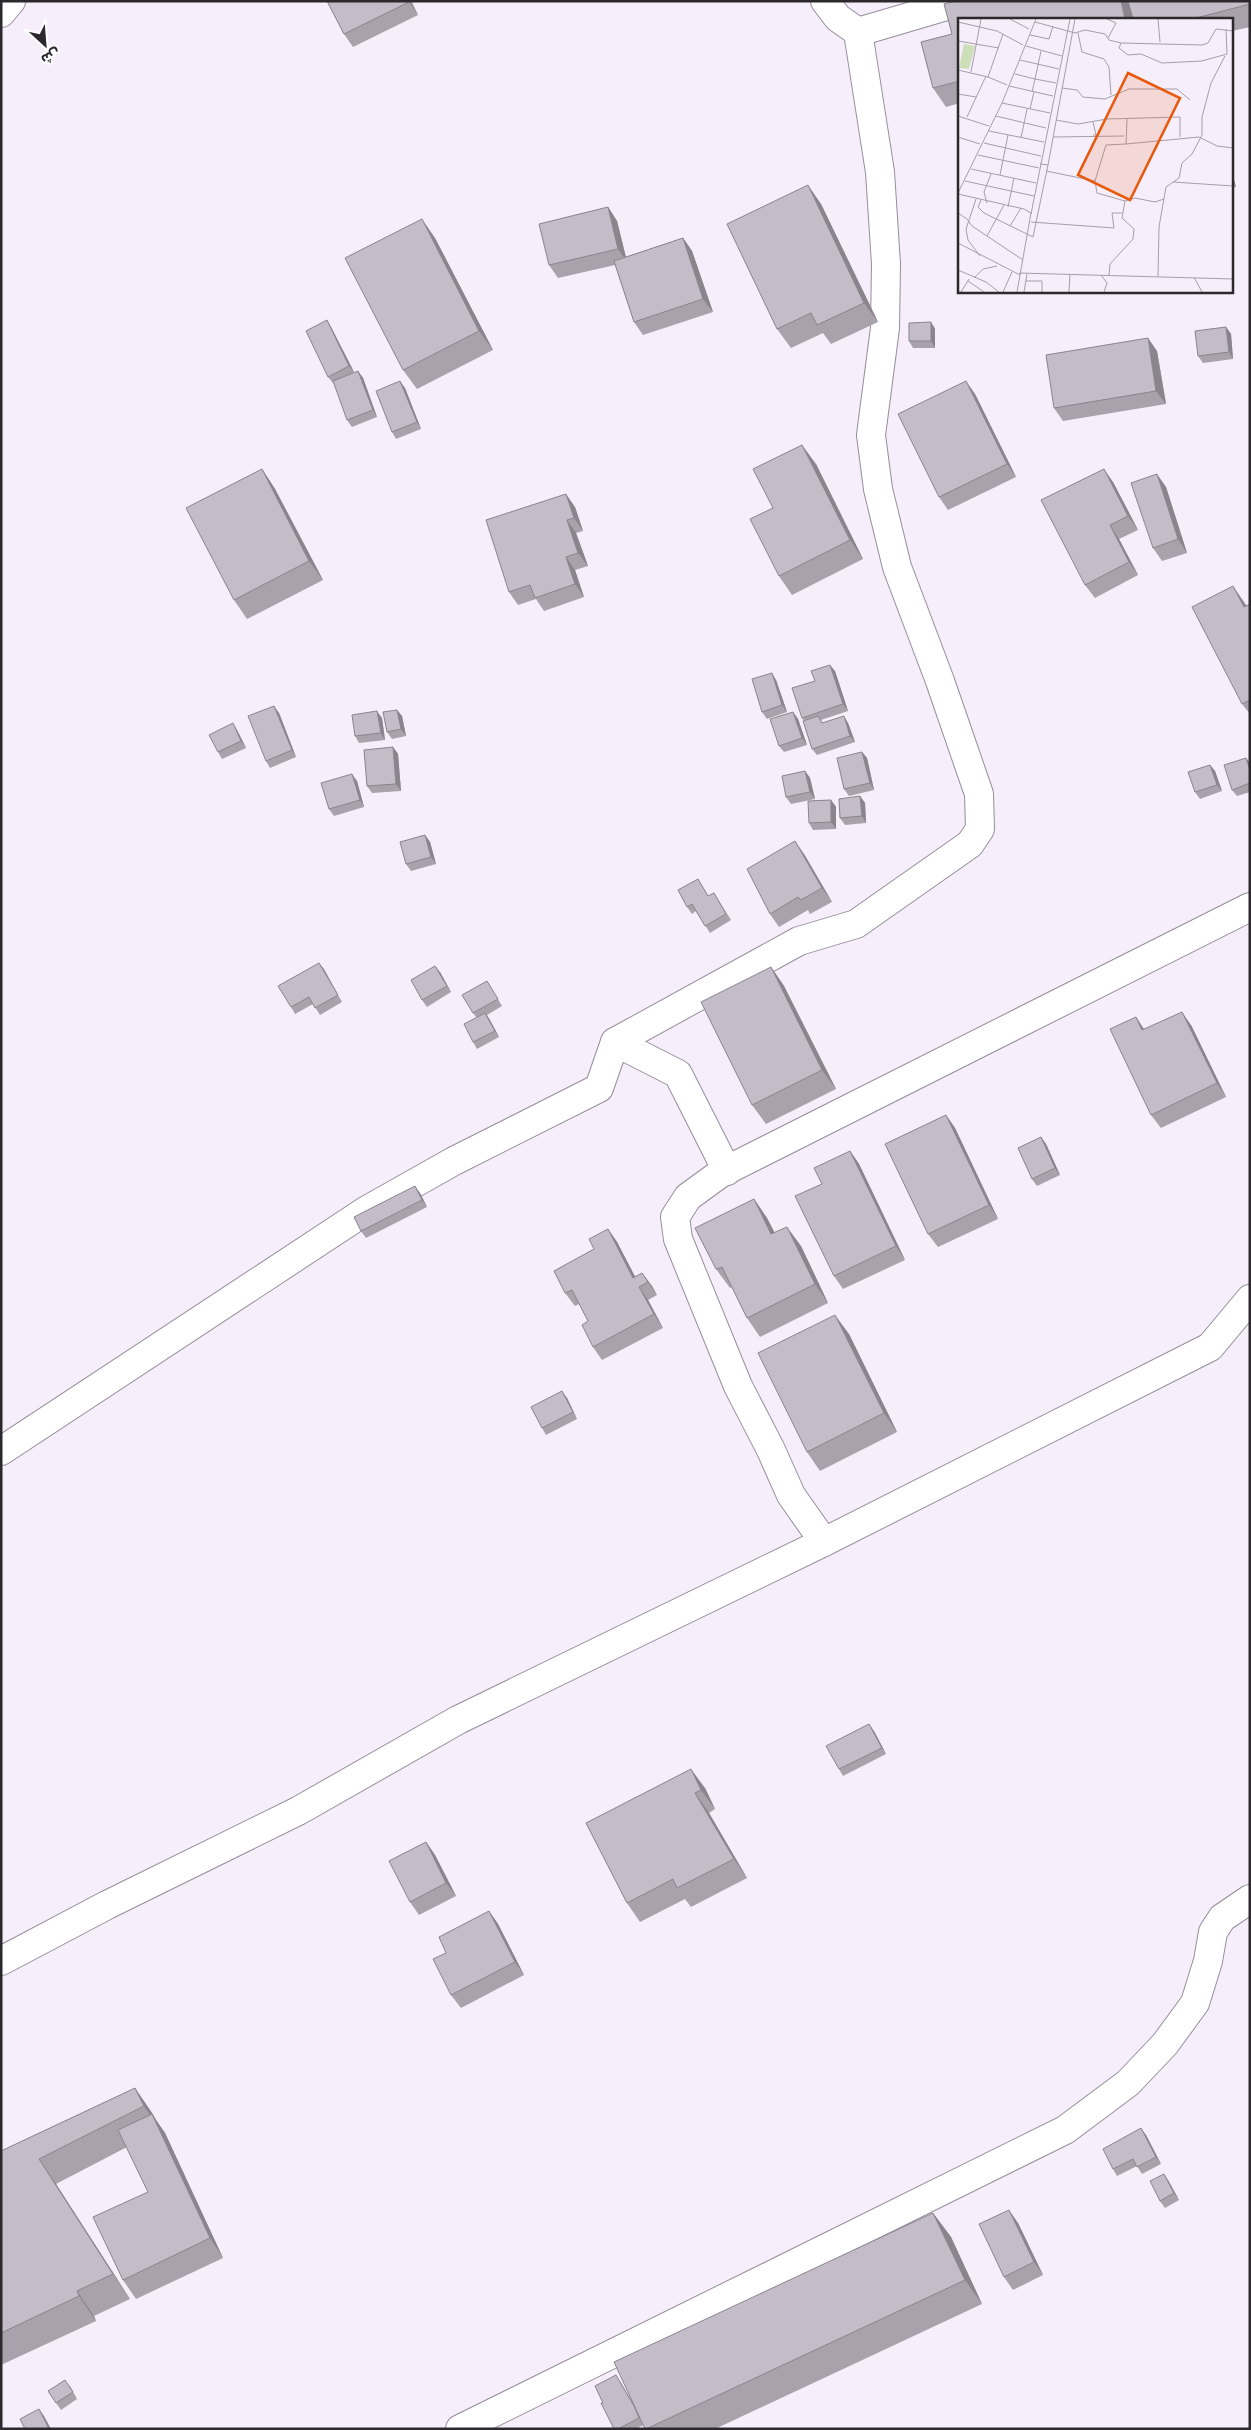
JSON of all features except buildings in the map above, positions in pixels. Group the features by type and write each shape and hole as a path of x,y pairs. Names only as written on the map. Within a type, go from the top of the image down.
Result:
{"street":[{"path":"1,13 11,1"},
{"path":"1,1451 367,1210 454,1162 599,1088 615,1042 799,941 856,924 970,844 980,828 979,794 940,681 897,567 878,489 871,435 885,328 886,264 880,172 858,32 838,18 825,1"},
{"path":"858,32 963,1"},
{"path":"824,1542 791,1494 738,1386 678,1239 675,1217 688,1197 726,1171 1250,907"},
{"path":"615,1042 678,1074 726,1171"},
{"path":"1,1962 107,1905 298,1810 458,1720 824,1542 1210,1347 1250,1299"},
{"path":"460,2429 1066,2130 1128,2083 1165,2044 1195,2003 1208,1961 1213,1932 1222,1918 1250,1899"}]}
